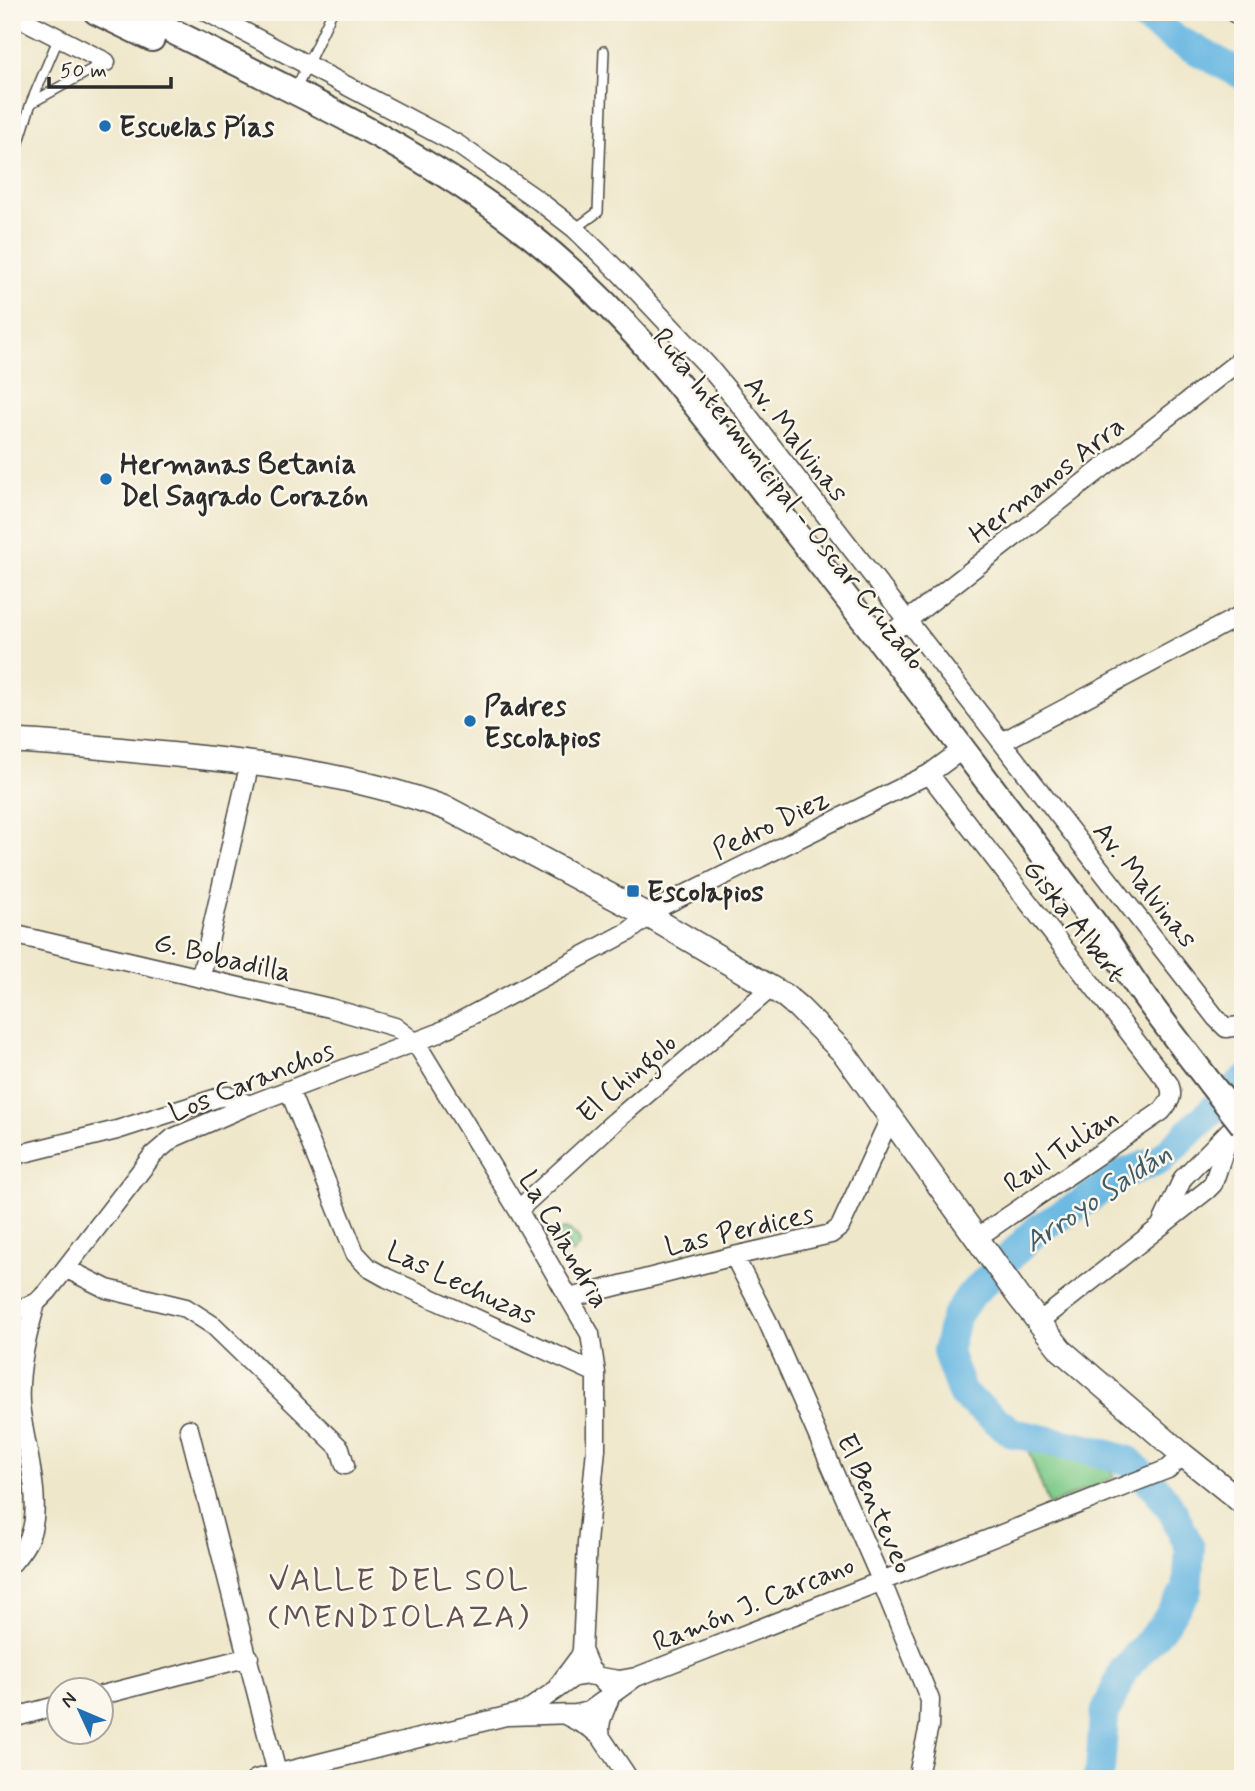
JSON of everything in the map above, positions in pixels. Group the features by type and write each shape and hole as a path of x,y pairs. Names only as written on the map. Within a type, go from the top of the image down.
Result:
{"main road":[{"name":"Ruta Intermunicipal - Oscar Cruzado","path":"96,12 382,148 481,211 597,308 686,407 1105,937 1139,990 1239,1123"},
{"name":"Ruta Intermunicipal - Oscar Cruzado","path":"134,12 391,143 461,186 530,236 596,292 682,387 881,641 959,752"}],"street":[{"name":"Av. Malvinas","path":"207,12 457,144 575,229 631,283 707,365 906,622 1235,1025"},
{"path":"1233,12 1243,18"},
{"path":"12,13 106,62"},
{"name":"Hermanos Arra","path":"881,641 1243,358"},
{"path":"1002,742 1243,614"},
{"path":"12,741 250,762 379,787 438,805 649,916 771,988 792,1002 833,1040 891,1116 1019,1297 1076,1364 1176,1462 1243,1503"},
{"name":"Pedro Diez","path":"416,1043 616,939 662,906 929,774 959,752"},
{"path":"201,976 250,762"},
{"name":"Giska Albert","path":"929,774 1169,1084 1172,1093 1170,1101"},
{"name":"G. Bobadilla","path":"12,934 330,1008 395,1027 416,1043"},
{"name":"El Chingolo","path":"518,1210 614,1122 771,988"},
{"name":"Los Caranchos","path":"12,1311 36,1303 67,1269 100,1223 162,1147 173,1138 249,1105 416,1043"},
{"name":"La Calandria","path":"416,1043 590,1334 596,1373 596,1449 587,1543 582,1650 595,1676 608,1687 611,1694"},
{"name":"Las Lechuzas","path":"289,1090 361,1262 387,1278 596,1373"},
{"path":"12,1156 117,1130 220,1097 229,1097 249,1105"},
{"name":"Raul Tulian","path":"983,1245 1161,1111 1170,1101"},
{"name":"Las Perdices","path":"570,1298 831,1234 840,1227 891,1116"},
{"path":"1160,1228 1183,1178 1239,1123"},
{"path":"1039,1322 1196,1201 1213,1184 1239,1123"},
{"name":"El Benteveo","path":"734,1256 766,1320 881,1580 930,1700 929,1726 917,1779"},
{"path":"67,1269 107,1289 167,1302 199,1315 214,1326 340,1448 345,1465"},
{"path":"12,1563 29,1538 33,1526 32,1486 20,1388 27,1337 36,1303"},
{"path":"189,1429 277,1773"},
{"name":"Ramón J. Carcano","path":"256,1779 508,1716 536,1706 574,1677 595,1676 619,1680 636,1677 1125,1485 1176,1462"},
{"path":"582,1650 562,1679 557,1700 564,1714 601,1737"},
{"path":"116,1691 249,1657"},
{"name":"Ramón J. Carcano","path":"508,1716 589,1711 636,1677"},
{"path":"611,1694 598,1728 601,1737 629,1779"},
{"path":"12,1718 46,1710"}],"lane":[{"path":"294,93 332,12"},
{"path":"12,165 31,103 59,37"},
{"path":"575,229 598,212 604,51"},
{"path":"31,103 106,62"}],"green space":[{"path":"564,1229 575,1234 580,1245 572,1254 567,1243 563,1257 552,1248 552,1244 554,1236"},
{"path":"1024,1439 1098,1455 1115,1477 1049,1505"}],"waterway":[{"name":"Arroyo Saldán","path":"1136,12 1174,38 1243,75"},
{"name":"Arroyo Saldán","path":"1097,1779 1104,1716 1123,1671 1161,1628 1187,1590 1190,1548 1172,1510 1157,1489 1129,1461 1013,1433 962,1394 947,1352 955,1318 969,1297 1039,1228 1082,1203 1123,1174 1161,1159 1243,1081"}],"place":[{"name":"Escuelas Pías","path":"105,126"},
{"name":"Hermanas Betania Del Sagrado Corazón","path":"106,479"},
{"name":"Padres Escolapios","path":"470,721"},
{"name":"Escolapios","path":"633,891"}],"district":[{"name":"VALLE DEL SOL (MENDIOLAZA)","path":"399,1598"}]}
